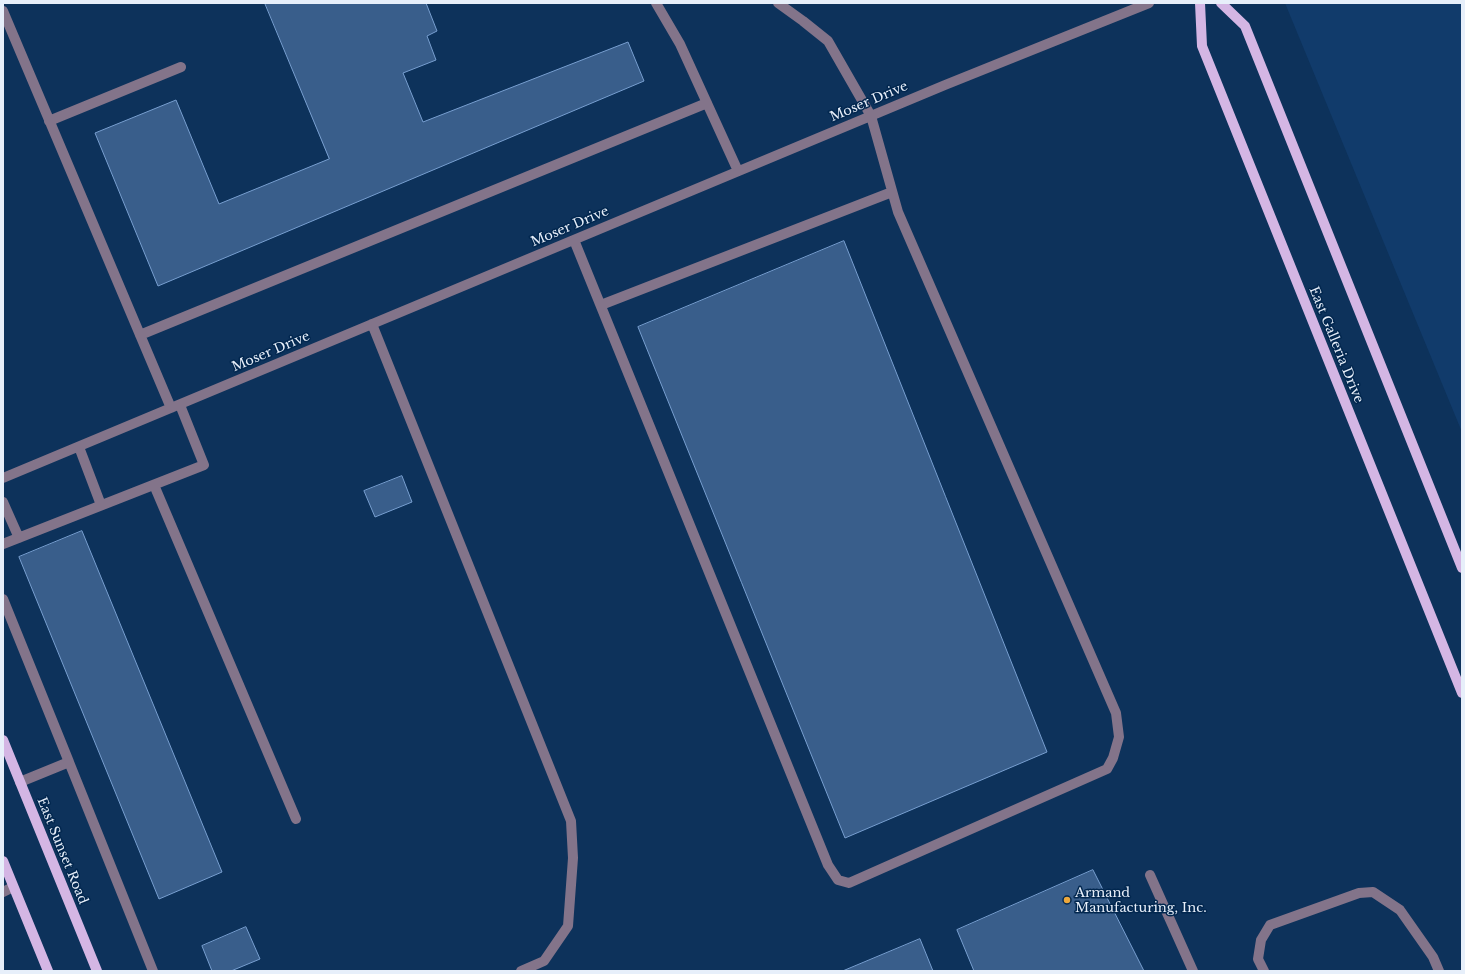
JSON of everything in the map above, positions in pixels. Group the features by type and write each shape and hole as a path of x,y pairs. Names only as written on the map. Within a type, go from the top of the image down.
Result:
{"main road":[{"name":"East Galleria Drive","path":"1200,3 1202,46 1462,693"},
{"path":"1221,3 1245,26 1462,568"},
{"name":"East Sunset Road","path":"3,740 97,971"},
{"path":"3,861 48,971"}],"street":[{"path":"656,3 680,44 738,172"},
{"path":"574,240 828,865 838,880 849,883 1107,769 1113,758 1119,737 1116,712 898,212 871,116 828,41 778,3"},
{"name":"Moser Drive","path":"3,478 871,116 1149,3"},
{"path":"3,11 140,336 204,465 3,544"},
{"path":"49,121 181,67"},
{"path":"140,336 706,103"},
{"path":"601,306 892,192"},
{"path":"372,324 571,821 573,858 568,926 544,961 521,971"},
{"path":"79,447 101,505"},
{"path":"154,485 296,819"},
{"path":"3,502 19,538"},
{"path":"3,599 153,971"},
{"path":"20,782 69,762"},
{"path":"1150,875 1193,971"},
{"path":"3,892 14,887"},
{"path":"1264,971 1258,959 1261,940 1270,925 1359,893 1373,892 1400,910 1433,957 1439,971"}],"shaded area":[{"path":"1285,3 1462,3 1462,432 1299,37"}],"building":[{"path":"265,3 426,3 437,31 427,36 436,60 403,73 423,122 628,42 644,81 158,286 95,133 176,100 219,204 329,159"},
{"path":"844,241 1047,752 845,838 638,327"},
{"path":"402,476 412,502 375,517 364,491"},
{"path":"82,531 222,872 159,899 19,557"},
{"name":"Armand Manufacturing, Inc.","path":"1093,870 1144,971 974,971 957,930"},
{"path":"246,927 260,959 231,971 212,971 202,946"},
{"path":"920,939 933,971 843,971"}],"place":[{"name":"Armand Manufacturing, Inc.","path":"1067,900"}]}
